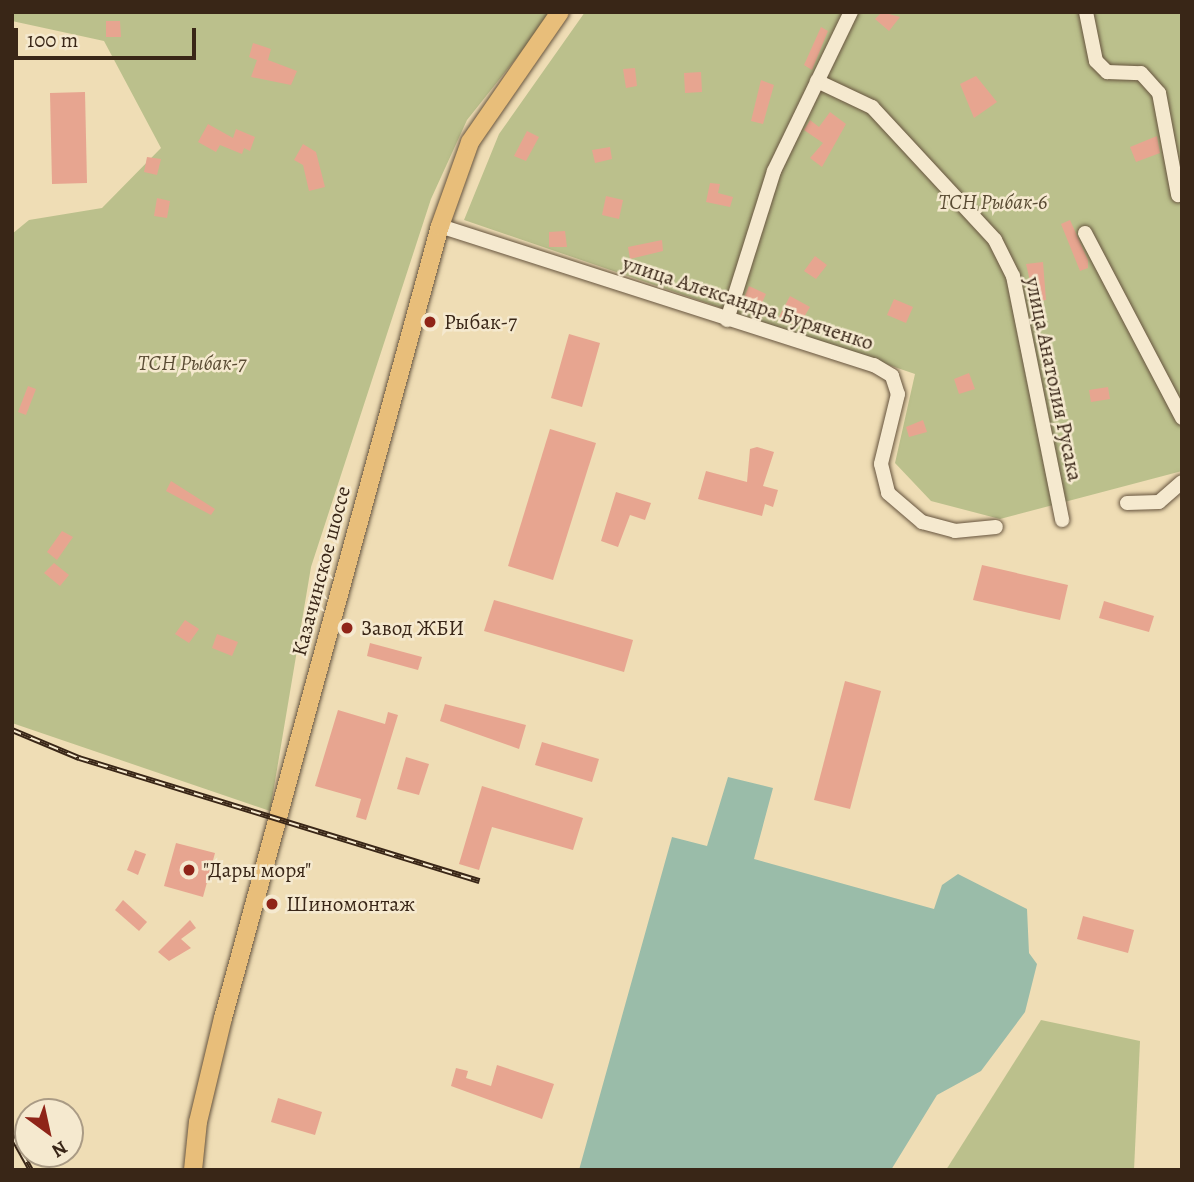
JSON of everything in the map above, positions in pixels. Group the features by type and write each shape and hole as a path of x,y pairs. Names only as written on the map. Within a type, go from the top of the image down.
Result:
{"main road":[{"name":"Казачинское шоссе","path":"193,1170 198,1122 223,1018 440,226 470,142 560,12"}],"street":[{"path":"727,320 774,171 851,12"},
{"path":"1087,12 1096,61 1107,72 1141,73 1159,93 1178,195"},
{"name":"улица Анатолия Русака","path":"817,81 872,107 995,240 1013,276 1062,520"},
{"name":"улица Александра Буряченко","path":"440,226 874,365 892,376 898,394 881,464 888,493 922,522 955,531 996,527"},
{"path":"1085,233 1182,418"},
{"path":"1127,503 1159,502 1182,482"}],"green space":[{"name":"ТСН Рыбак-7","path":"12,12 553,12 467,120 431,199 311,567 270,811 12,723 12,234 29,220 102,208 161,148 104,41 12,21"},
{"name":"ТСН Рыбак-6","path":"585,12 1182,12 1182,471 1000,519 931,501 895,463 915,374 464,220 499,134"},
{"path":"1041,1020 1140,1041 1134,1170 946,1170"}],"shaded area":[{"path":"728,777 773,788 754,859 934,909 942,885 958,874 1027,909 1029,953 1037,964 1025,1012 981,1071 937,1095 891,1170 579,1170 672,837 707,846"}],"building":[{"path":"882,12 900,17 889,31 875,19"},
{"path":"106,21 120,21 121,37 106,37"},
{"path":"821,27 828,31 812,70 804,65"},
{"path":"253,43 271,49 268,60 297,71 291,85 251,77 257,60 249,57"},
{"path":"635,68 637,86 626,88 623,69"},
{"path":"701,72 702,92 685,93 684,73"},
{"path":"976,76 997,102 974,118 960,84"},
{"path":"761,80 774,85 763,124 751,121"},
{"path":"85,92 87,183 52,184 50,93"},
{"path":"830,112 846,124 822,167 810,158 823,143 804,130 810,120 819,127"},
{"path":"208,124 233,138 236,129 255,137 250,151 244,148 242,154 220,145 216,152 198,142"},
{"path":"527,131 539,137 526,161 514,156"},
{"path":"1157,136 1160,153 1136,162 1130,147"},
{"path":"303,144 316,152 325,187 309,191 303,165 294,160"},
{"path":"610,147 612,159 595,163 592,150"},
{"path":"147,157 161,159 157,175 144,172"},
{"path":"710,183 720,184 718,193 733,197 730,207 706,202"},
{"path":"606,196 623,200 619,219 602,215"},
{"path":"157,198 170,201 167,218 154,216"},
{"path":"1070,220 1088,260 1088,268 1080,271 1061,224"},
{"path":"565,231 567,247 549,247 549,232"},
{"path":"662,240 663,251 630,259 628,247"},
{"path":"815,256 827,265 816,279 804,271"},
{"path":"1043,262 1046,300 1035,302 1026,264"},
{"path":"749,286 766,294 760,307 743,300"},
{"path":"790,296 810,307 798,327 779,317"},
{"path":"894,299 913,307 906,323 887,315"},
{"path":"569,334 600,343 582,407 551,398"},
{"path":"969,373 975,389 959,394 954,379"},
{"path":"28,386 36,389 26,415 18,412"},
{"path":"1108,387 1110,399 1091,402 1089,390"},
{"path":"923,420 927,432 909,437 906,427"},
{"path":"550,429 596,443 553,580 508,566"},
{"path":"757,447 774,452 763,486 778,490 773,507 765,504 762,516 698,499 706,471 747,482 750,449"},
{"path":"171,481 215,509 211,515 166,491"},
{"path":"616,492 651,503 645,520 630,515 618,547 601,541"},
{"path":"62,531 73,537 57,560 47,552"},
{"path":"54,563 69,575 60,586 44,573"},
{"path":"982,565 1068,585 1060,620 973,600"},
{"path":"494,600 633,640 624,672 484,631"},
{"path":"1104,601 1154,616 1149,632 1099,618"},
{"path":"185,620 199,629 189,643 175,634"},
{"path":"217,634 238,642 232,656 212,648"},
{"path":"370,643 422,657 418,670 367,656"},
{"path":"845,681 881,691 850,809 814,800"},
{"path":"445,704 526,725 519,749 440,721"},
{"path":"338,710 385,724 388,712 398,715 366,820 356,817 361,799 315,786"},
{"path":"542,742 599,759 592,782 535,765"},
{"path":"406,757 429,764 419,795 397,789"},
{"path":"482,786 583,818 573,850 492,827 479,870 459,864"},
{"name":"\"Дары моря\"","path":"176,843 215,853 203,897 164,886"},
{"path":"135,850 146,854 138,875 127,870"},
{"path":"123,900 147,922 139,931 115,910"},
{"path":"1083,916 1134,930 1128,953 1077,939"},
{"path":"190,920 196,928 181,939 191,948 169,961 158,952"},
{"path":"497,1065 554,1084 542,1119 451,1086 456,1068 468,1071 466,1078 491,1086"},
{"path":"278,1098 322,1112 315,1135 271,1122"}],"railway":[{"path":"12,730 79,758 480,881"},
{"path":"12,1136 31,1170"}],"place":[{"name":"Рыбак-7","path":"430,322"},
{"name":"Завод ЖБИ","path":"347,628"},
{"name":"\"Дары моря\"","path":"189,870"},
{"name":"Шиномонтаж","path":"272,904"}]}
